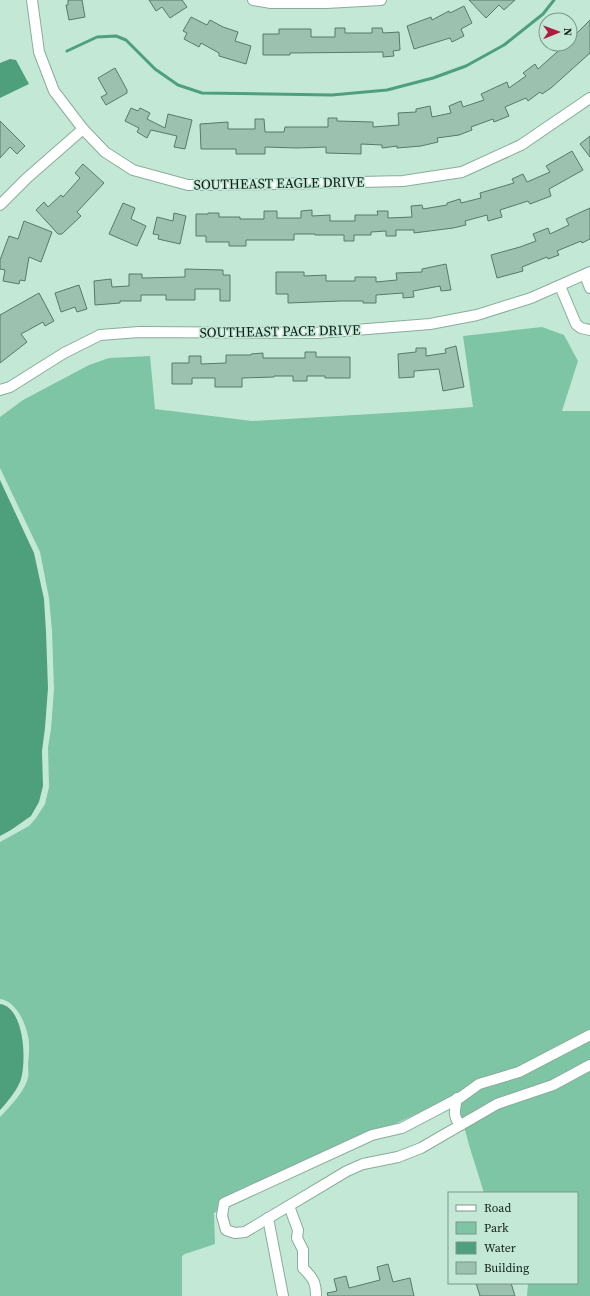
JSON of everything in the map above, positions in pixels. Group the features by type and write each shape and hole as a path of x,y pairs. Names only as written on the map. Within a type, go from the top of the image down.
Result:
{"street":[{"name":"SOUTHEAST EAGLE DRIVE","path":"32,0 39,52 54,91 83,129 105,152 133,170 188,185 403,181 462,172 521,145 590,98"},
{"path":"253,0 271,3 326,3 381,0"},
{"path":"0,205 27,178 83,129"},
{"path":"587,274 590,288"},
{"name":"SOUTHEAST PACE DRIVE","path":"0,390 10,387 64,352 100,335 139,332 318,333 430,324 477,315 531,298 587,274"},
{"path":"560,286 576,324 581,328 590,330"},
{"path":"590,1035 519,1072 479,1084 457,1098 402,1128 372,1135 224,1203 222,1216 226,1230 235,1233 245,1232 347,1171 363,1164 398,1157 421,1148 497,1104 553,1085 590,1065"},
{"path":"457,1098 454,1112 457,1121 461,1125"},
{"path":"289,1206 298,1230 297,1238 304,1250 303,1268 313,1279 316,1288 316,1296"},
{"path":"268,1218 283,1296"}],"green space":[{"path":"542,327 564,335 578,361 562,411 590,411 590,1296 527,1296 528,1284 578,1284 578,1192 484,1192 456,1096 265,1183 214,1213 215,1244 182,1256 182,1296 0,1296 0,1117 17,1098 27,1082 29,1039 27,1030 19,1013 11,1004 0,999 0,842 29,826 45,804 49,787 48,747 54,689 49,598 40,552 0,468 0,417 23,400 89,365 109,358 150,356 155,409 252,421 473,407 463,336"}],"water":[{"path":"10,59 16,60 29,84 0,98 0,63"},
{"path":"0,480 34,553 44,599 48,688 42,751 43,786 39,802 31,816 0,836"},
{"path":"0,1004 8,1007 15,1015 19,1025 22,1037 23,1063 20,1082 11,1097 0,1110"}],"building":[{"path":"68,0 82,0 85,17 69,20 66,5 68,5"},
{"path":"149,0 182,0 187,7 170,18 162,7 156,11"},
{"path":"469,0 515,0 504,10 499,5 486,18"},
{"path":"464,6 472,23 461,29 464,36 452,42 450,38 414,49 407,26 431,17 432,20 449,11 450,13"},
{"path":"191,17 207,25 210,20 223,27 238,32 235,41 251,46 246,64 219,56 219,53 201,43 199,47 184,39 187,33 183,31"},
{"path":"590,20 590,53 551,88 542,94 540,92 528,101 526,98 505,107 509,116 494,122 493,119 471,127 472,130 459,135 437,138 438,142 421,146 397,148 397,146 382,148 382,145 361,144 361,154 326,153 326,147 265,147 265,154 236,154 236,149 201,149 200,124 228,122 228,129 255,129 255,119 264,119 265,132 284,132 285,127 328,127 328,118 337,118 337,121 373,122 373,127 399,125 398,113 416,112 416,109 430,106 432,117 451,113 449,106 461,101 463,107 484,100 481,94 507,82 509,88 526,76 523,73 535,64 538,69 557,52 578,52 578,32"},
{"path":"335,28 345,28 345,33 372,33 372,28 382,28 383,33 399,32 400,50 393,51 394,56 383,57 383,52 290,53 290,55 263,55 263,34 279,34 279,29 311,29 311,37 335,37"},
{"path":"115,68 127,90 127,93 106,105 101,97 107,94 98,78"},
{"path":"131,108 138,111 140,108 150,113 147,119 165,128 168,114 192,120 185,149 174,147 177,136 151,130 147,138 137,132 139,128 125,121"},
{"path":"0,121 25,146 17,154 10,147 0,158"},
{"path":"590,136 590,157 580,144"},
{"path":"572,151 583,170 549,189 551,196 530,204 528,201 500,210 502,217 488,221 487,215 465,221 466,225 453,228 414,233 414,230 396,230 396,236 386,236 386,231 371,232 371,235 354,235 354,241 344,241 344,235 294,234 294,240 246,240 246,246 229,246 229,242 206,242 206,236 196,236 196,214 219,213 219,217 264,219 264,211 277,211 277,218 301,218 301,211 312,210 312,216 330,215 330,221 355,221 355,215 378,215 377,211 388,211 388,218 412,217 411,206 422,205 423,209 447,205 447,203 460,199 461,203 481,198 480,193 514,183 512,179 523,174 527,182 550,172 546,166"},
{"path":"83,164 104,183 77,212 81,216 62,234 58,234 36,210 44,202 48,207 61,195 63,197 80,178 75,173"},
{"path":"123,203 135,208 131,219 146,226 137,246 109,234"},
{"path":"590,208 590,239 557,251 559,255 548,259 547,257 522,267 523,271 497,278 491,255 536,241 533,234 548,228 550,234 569,225 566,219"},
{"path":"174,213 186,216 180,244 158,239 159,235 153,234 157,217 173,221"},
{"path":"24,221 52,232 41,262 29,257 25,281 20,280 19,284 3,281 5,270 0,269 0,260 9,236 18,239"},
{"path":"446,264 451,290 441,291 440,286 413,291 414,297 403,298 403,293 376,295 376,303 363,303 363,301 341,301 288,303 288,294 276,294 276,272 304,272 304,276 326,275 326,281 355,281 355,277 376,277 376,282 397,280 396,273 422,272 422,269"},
{"path":"185,269 223,270 223,275 230,275 230,301 220,301 220,289 195,289 195,300 166,300 166,295 141,295 141,301 120,301 120,303 95,305 94,281 111,279 112,287 129,286 129,274 142,274 142,278 185,277"},
{"path":"79,285 87,309 77,312 75,307 61,312 55,293"},
{"path":"39,293 54,321 45,326 43,322 21,334 27,342 0,363 0,315"},
{"path":"456,346 464,387 443,391 439,369 414,371 414,377 399,378 398,354 416,352 416,348 426,348 426,356 446,353 445,349"},
{"path":"305,352 316,352 316,357 350,357 350,378 307,376 307,381 293,381 293,376 242,378 242,387 215,387 215,378 192,378 192,384 172,384 172,363 189,363 189,356 201,356 201,364 226,363 226,355 251,355 263,353 263,358 305,358"},
{"path":"388,1264 393,1282 410,1278 414,1296 328,1296 327,1293 337,1291 334,1279 346,1276 349,1288 380,1280 377,1267"},
{"path":"476,1284 511,1284 515,1296 480,1296"}],"waterway":[{"path":"67,51 97,37 116,36 126,40 155,69 178,85 202,93 332,95 387,90 433,78 466,66 504,45 543,14 554,0"}]}
